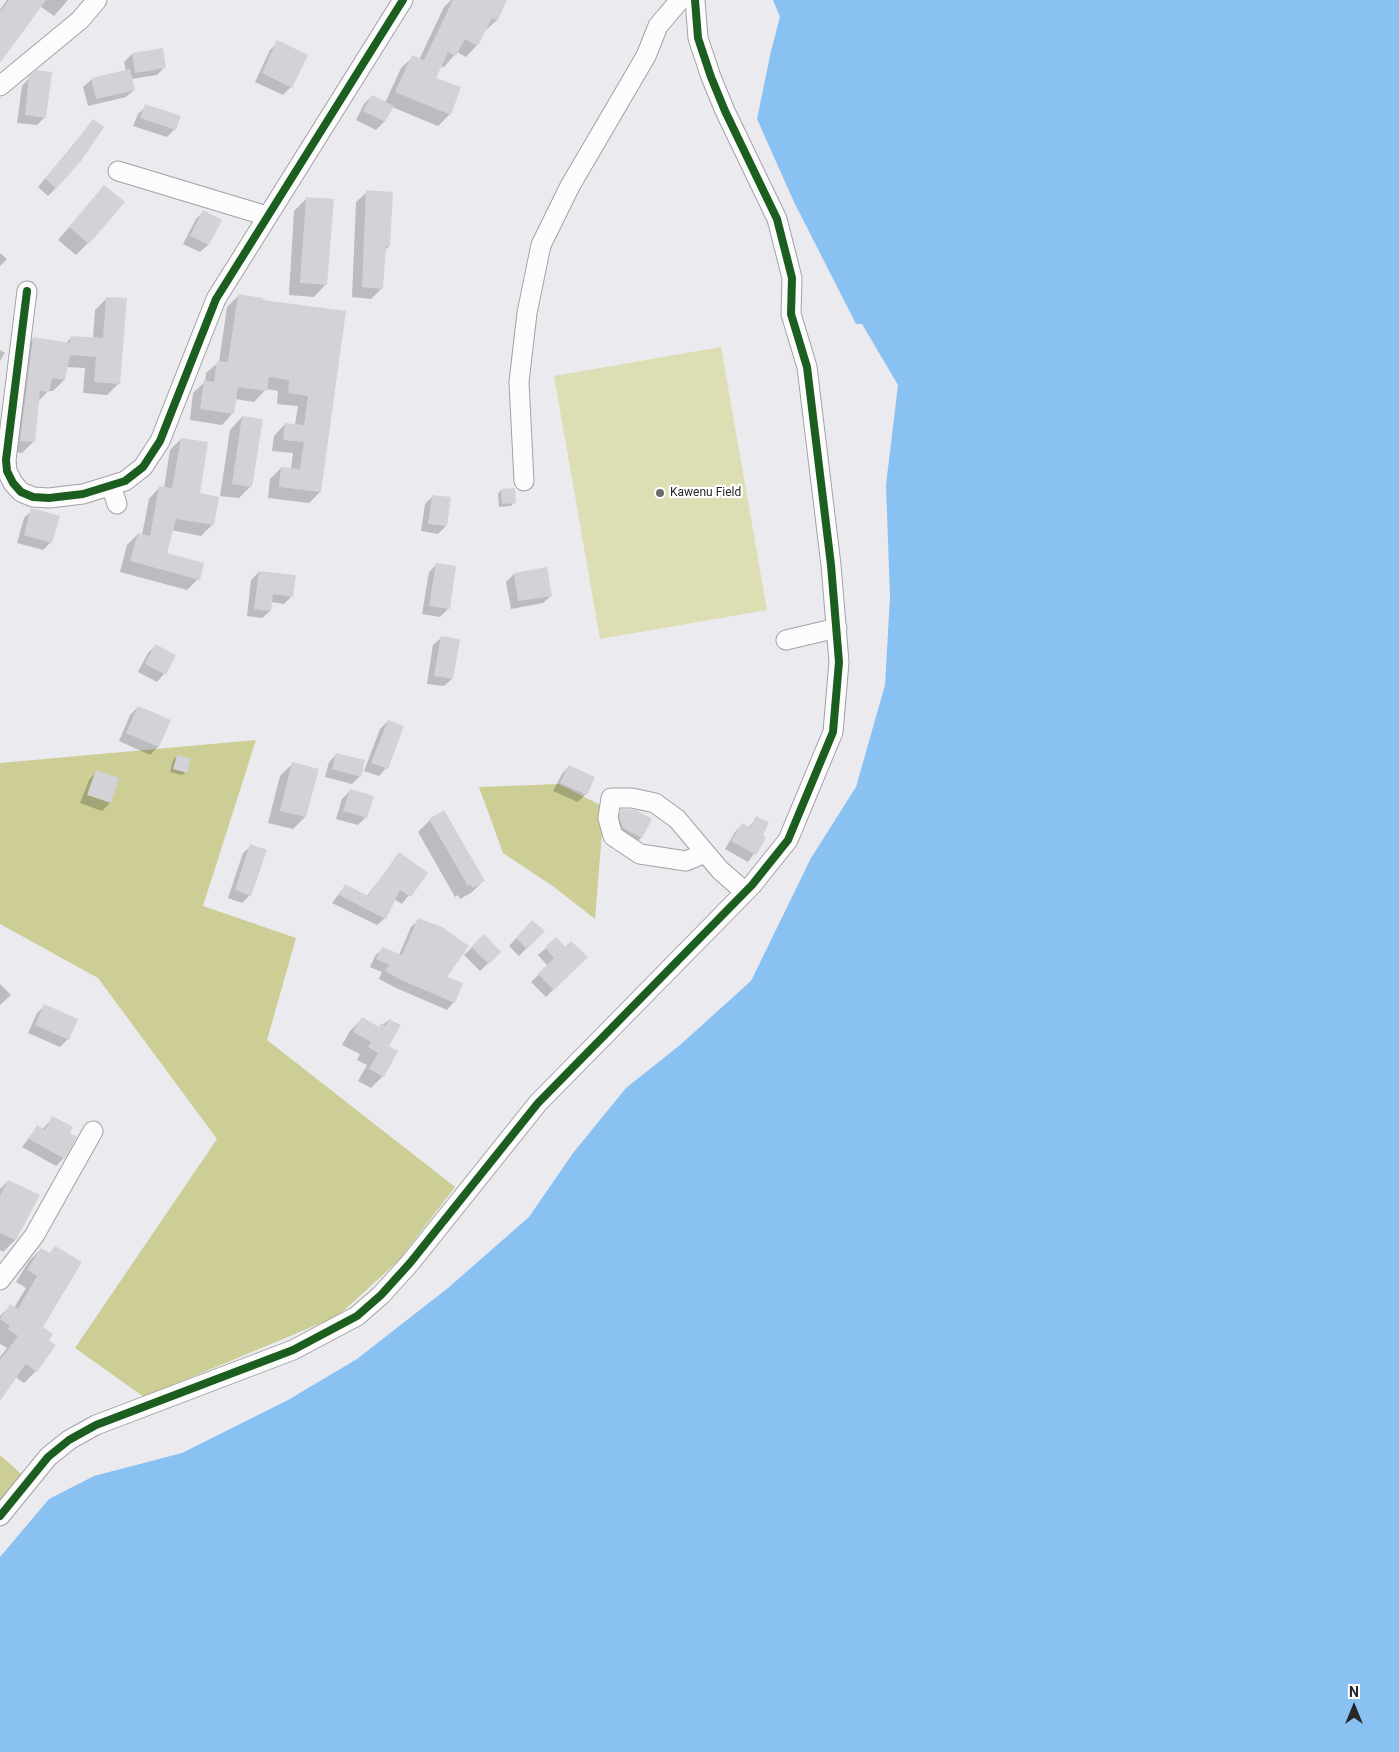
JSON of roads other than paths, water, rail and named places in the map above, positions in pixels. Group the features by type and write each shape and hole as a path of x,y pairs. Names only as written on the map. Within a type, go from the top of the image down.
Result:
{"street":[{"path":"0,86 80,20 96,0"},
{"path":"27,291 7,449 7,471 13,483 21,492 49,498 83,494 111,486 134,476 152,456 171,418 216,299 403,0"},
{"path":"524,480 520,382 527,313 541,245 570,186 646,56 658,26 680,0"},
{"path":"0,1516 48,1457 69,1440 96,1425 293,1350 357,1316 382,1295 410,1263 538,1103 745,892 788,840 833,732 839,662 813,409 807,367 791,314 792,278 777,219 725,112 711,77 698,38 695,0"},
{"path":"118,171 267,216"},
{"path":"111,486 118,504"},
{"path":"786,640 837,628"},
{"path":"705,853 686,861 640,854 613,836 608,818 611,798 632,798 655,803 677,819 705,853 745,892"},
{"path":"0,1280 34,1236 93,1131"}],"water":[{"path":"773,0 1399,0 1399,1752 0,1752 0,1557 49,1499 94,1476 182,1453 288,1400 357,1359 448,1288 529,1217 573,1153 626,1088 680,1045 751,981 811,858 856,787 885,685 890,597 886,485 898,385 862,324 856,324 794,202 757,119 780,17"}],"place":[{"name":"Kawenu Field","path":"660,493"}]}
